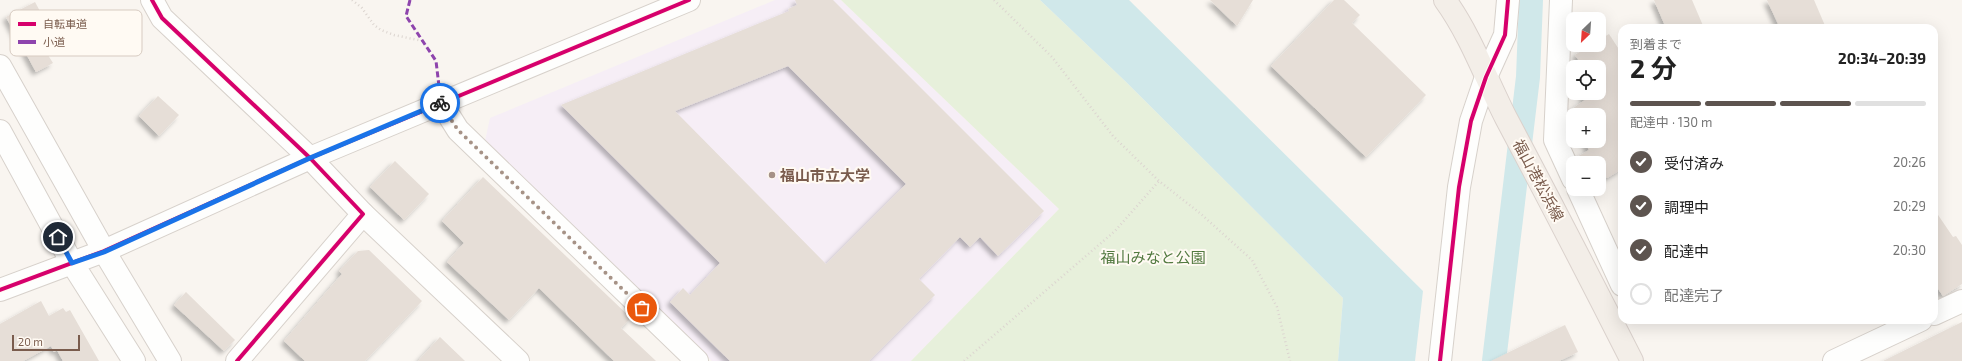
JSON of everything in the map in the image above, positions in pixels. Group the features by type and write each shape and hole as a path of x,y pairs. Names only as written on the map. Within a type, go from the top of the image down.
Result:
{"main road":[{"name":"福山港松浜線","path":"1445,0 1460,21 1506,118 1618,320"},
{"name":"福山港松浜線","path":"1620,324 1632,361"}],"street":[{"path":"152,0 162,18 310,158 363,214 518,361"},
{"path":"0,290 104,252 310,158 689,0"},
{"path":"1440,361 1459,187 1471,121 1486,77 1505,35 1508,0"},
{"path":"1561,0 1555,140 1566,164"},
{"path":"0,66 104,252 170,361"},
{"path":"440,103 458,130 697,361"},
{"path":"0,131 72,263 134,361"},
{"path":"1581,196 1618,276"},
{"path":"236,361 363,214"},
{"path":"1938,312 1962,301"},
{"path":"1834,361 1913,324"}],"path":[{"path":"352,0 362,8 374,25 381,30 394,35 423,41"},
{"path":"994,0 1052,56 1113,136 1159,181 1201,214 1252,260 1277,307 1290,361"},
{"path":"964,361 1115,231 1159,181"}],"shaded area":[{"name":"福山市立大学","path":"775,0 841,0 1059,209 911,361 712,361 485,141 490,118"}],"green space":[{"name":"福山みなと公園","path":"841,0 1040,0 1124,80 1343,298 1338,361 911,361 1059,209"}],"water":[{"path":"1040,0 1129,0 1423,291 1415,361 1338,361 1343,298 1124,80"}],"building":[{"path":"795,0 833,0 1044,211 998,256 980,237 970,247 960,237 919,279 935,295 869,361 730,361 670,302 683,288 690,295 720,263 561,105 789,11 788,9 797,5","holes":["788,66 906,184 826,264 675,111"]},
{"path":"1210,0 1253,0 1237,26"},
{"path":"1334,0 1344,0 1360,15 1352,23 1426,95 1366,157 1271,66"},
{"path":"1654,0 1692,0 1702,24 1664,24"},
{"path":"1767,0 1814,0 1824,24 1778,24"},
{"path":"35,2 39,10 20,10"},
{"path":"10,15 10,24 6,17"},
{"path":"1609,34 1618,48 1618,171 1607,178 1606,156 1579,156 1589,150 1588,148 1606,148 1606,108 1573,108 1585,100 1606,100 1606,60 1578,60 1575,55 1580,52 1606,52 1606,36"},
{"path":"27,56 49,56 53,63 36,72"},
{"path":"158,96 179,115 159,136 139,116"},
{"path":"395,161 429,194 404,220 370,187"},
{"path":"483,177 631,318 621,328 656,361 614,361 539,288 509,320 447,262 464,243 442,221"},
{"path":"1938,215 1953,237 1956,236 1962,245 1962,284 1943,296 1938,289"},
{"path":"369,250 422,301 365,361 305,361 284,341 342,274 339,271 358,251"},
{"path":"186,292 235,340 224,351 174,305"},
{"path":"41,301 49,316 63,308 66,312 70,310 99,361 63,361 57,350 54,352 51,346 23,361 0,361 0,324"},
{"path":"1962,322 1962,361 1883,361"},
{"path":"1565,325 1578,352 1559,361 1491,361"},
{"path":"440,337 465,361 418,361"}],"waterway":[{"path":"1494,361 1528,77 1531,0"}],"marked path":[{"path":"410,0 406,16 436,61 441,103"}],"cycle path":[{"path":"152,0 162,18 310,158 363,214 237,361"},
{"path":"0,290 104,251 310,158 689,0"},
{"path":"1440,361 1459,187 1471,121 1486,77 1505,35 1508,0"}],"way so far":[{"path":"440,103 458,130 642,308"}],"place":[{"name":"福山市立大学","path":"772,175"}],"route":[{"path":"58,237 72,263 104,252 310,158 440,103"}]}
